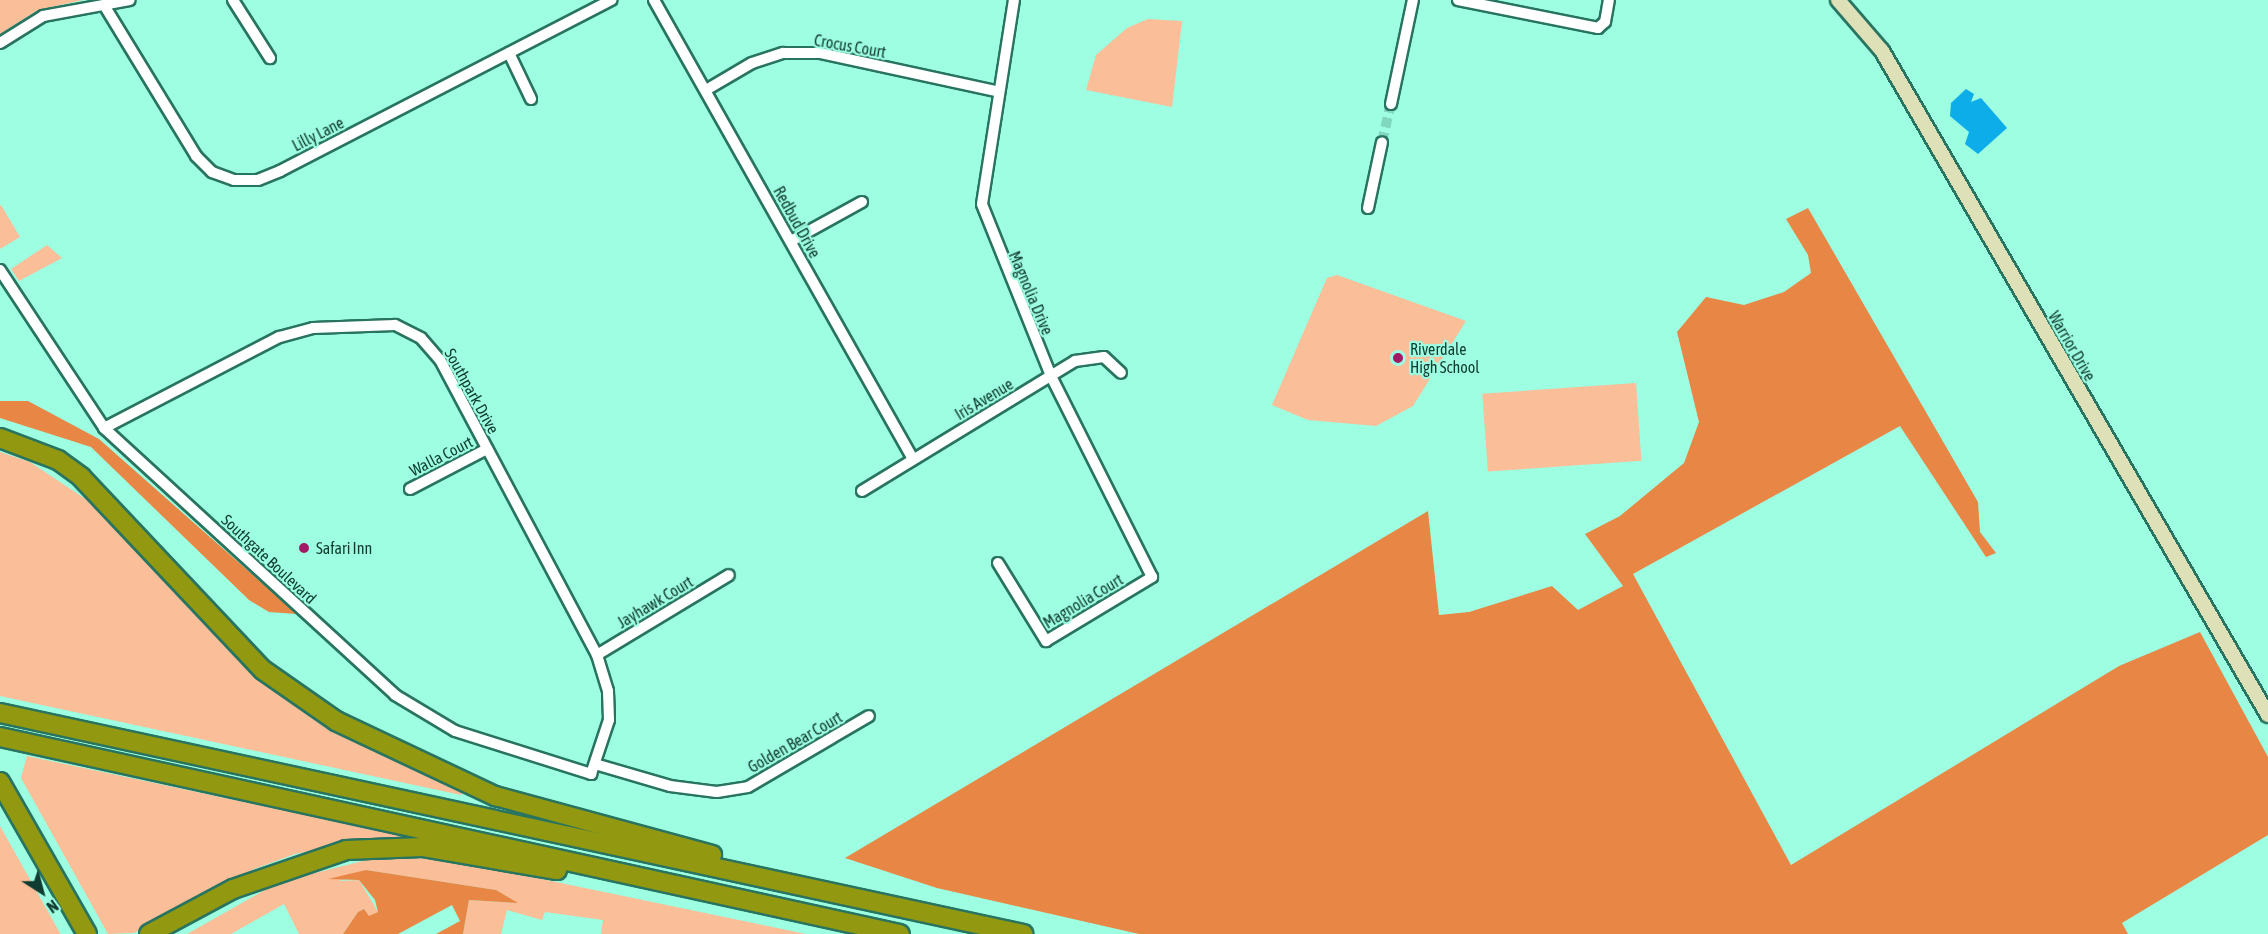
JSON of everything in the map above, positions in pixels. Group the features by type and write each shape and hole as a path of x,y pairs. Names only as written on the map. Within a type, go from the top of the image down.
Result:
{"highway":[{"path":"0,438 58,460 81,477 263,670 375,743 495,796 724,859 796,885"},
{"path":"0,713 1023,934"},
{"path":"0,737 900,934"},
{"path":"0,782 87,934"},
{"path":"149,934 233,889 346,850 422,847 794,910"},
{"path":"176,934 190,914"}],"street":[{"path":"0,43 43,16 130,0"},
{"path":"233,0 270,58"},
{"name":"Lilly Lane","path":"104,5 196,156 212,172 234,180 258,180 280,171 612,0"},
{"name":"Redbud Drive","path":"654,0 913,459"},
{"name":"Magnolia Drive","path":"1014,0 996,91 982,204 1051,376 1152,577"},
{"path":"1390,104 1413,0"},
{"path":"1458,0 1598,28 1605,22 1609,0"},
{"name":"Warrior Drive","path":"1838,0 1882,51 2268,715"},
{"path":"509,53 531,99"},
{"name":"Crocus Court","path":"706,90 752,63 783,53 820,53 996,91"},
{"path":"1368,208 1382,142"},
{"path":"791,241 862,202"},
{"name":"Southgate Boulevard","path":"0,270 104,428 395,695 455,731 593,769"},
{"name":"Southpark Drive","path":"104,428 279,337 313,328 395,325 421,338 440,360 597,655 608,691 609,720 593,769"},
{"name":"Iris Avenue","path":"862,490 1051,376 1092,356 1112,361 1121,373"},
{"name":"Walla Court","path":"410,489 487,449"},
{"name":"Magnolia Court","path":"998,562 1046,641 1152,577"},
{"name":"Jayhawk Court","path":"597,655 729,575"},
{"name":"Golden Bear Court","path":"593,769 670,786 717,792 748,786 869,716"}],"shaded area":[{"path":"0,0 83,0 38,10 0,34"},
{"path":"1148,19 1182,21 1172,107 1086,90 1096,55 1127,28"},
{"path":"0,206 20,237 0,249"},
{"path":"1808,208 1978,502 1980,532 1996,553 1986,557 1900,426 1633,574 1791,865 2119,666 2200,632 2268,757 2268,835 2122,923 2128,934 1139,934 937,888 845,858 1428,511 1439,615 1469,612 1552,586 1578,610 1623,586 1585,534 1620,516 1684,463 1699,422 1677,332 1706,297 1744,305 1784,292 1811,273 1808,255 1786,219"},
{"path":"47,245 62,258 19,281 11,269"},
{"path":"1337,275 1466,321 1413,406 1376,426 1308,420 1272,405 1327,278"},
{"path":"1636,383 1641,461 1488,472 1482,394"},
{"path":"0,401 28,401 99,439 297,614 269,612 249,600 91,447 0,418"},
{"path":"0,452 30,462 96,506 212,628 349,734 463,791 461,795 0,696"},
{"path":"27,756 422,839 366,840 295,854 254,869 134,933 108,934 21,778"},
{"path":"0,826 60,933 60,934 0,934"},
{"path":"423,858 465,863 806,934 601,934 603,920 545,912 542,920 507,910 501,934 463,934 469,900 516,903 496,890 366,870 339,881 359,880 378,912 369,917 364,909 358,912 343,934 299,934 284,904 231,934 187,934 279,882 367,860"},
{"path":"366,870 496,890 518,903 469,900 463,934 436,934 460,921 452,905 398,934 343,934 358,912 364,909 369,916 378,912 375,900 359,880 328,879"}],"water":[{"path":"1966,89 1974,94 1971,102 1981,98 2007,128 1978,154 1965,144 1969,132 1950,116 1951,103"}],"tunnel":[{"path":"1382,142 1391,104"}],"place":[{"name":"Riverdale High School","path":"1398,358"},
{"name":"Safari Inn","path":"304,548"}]}
